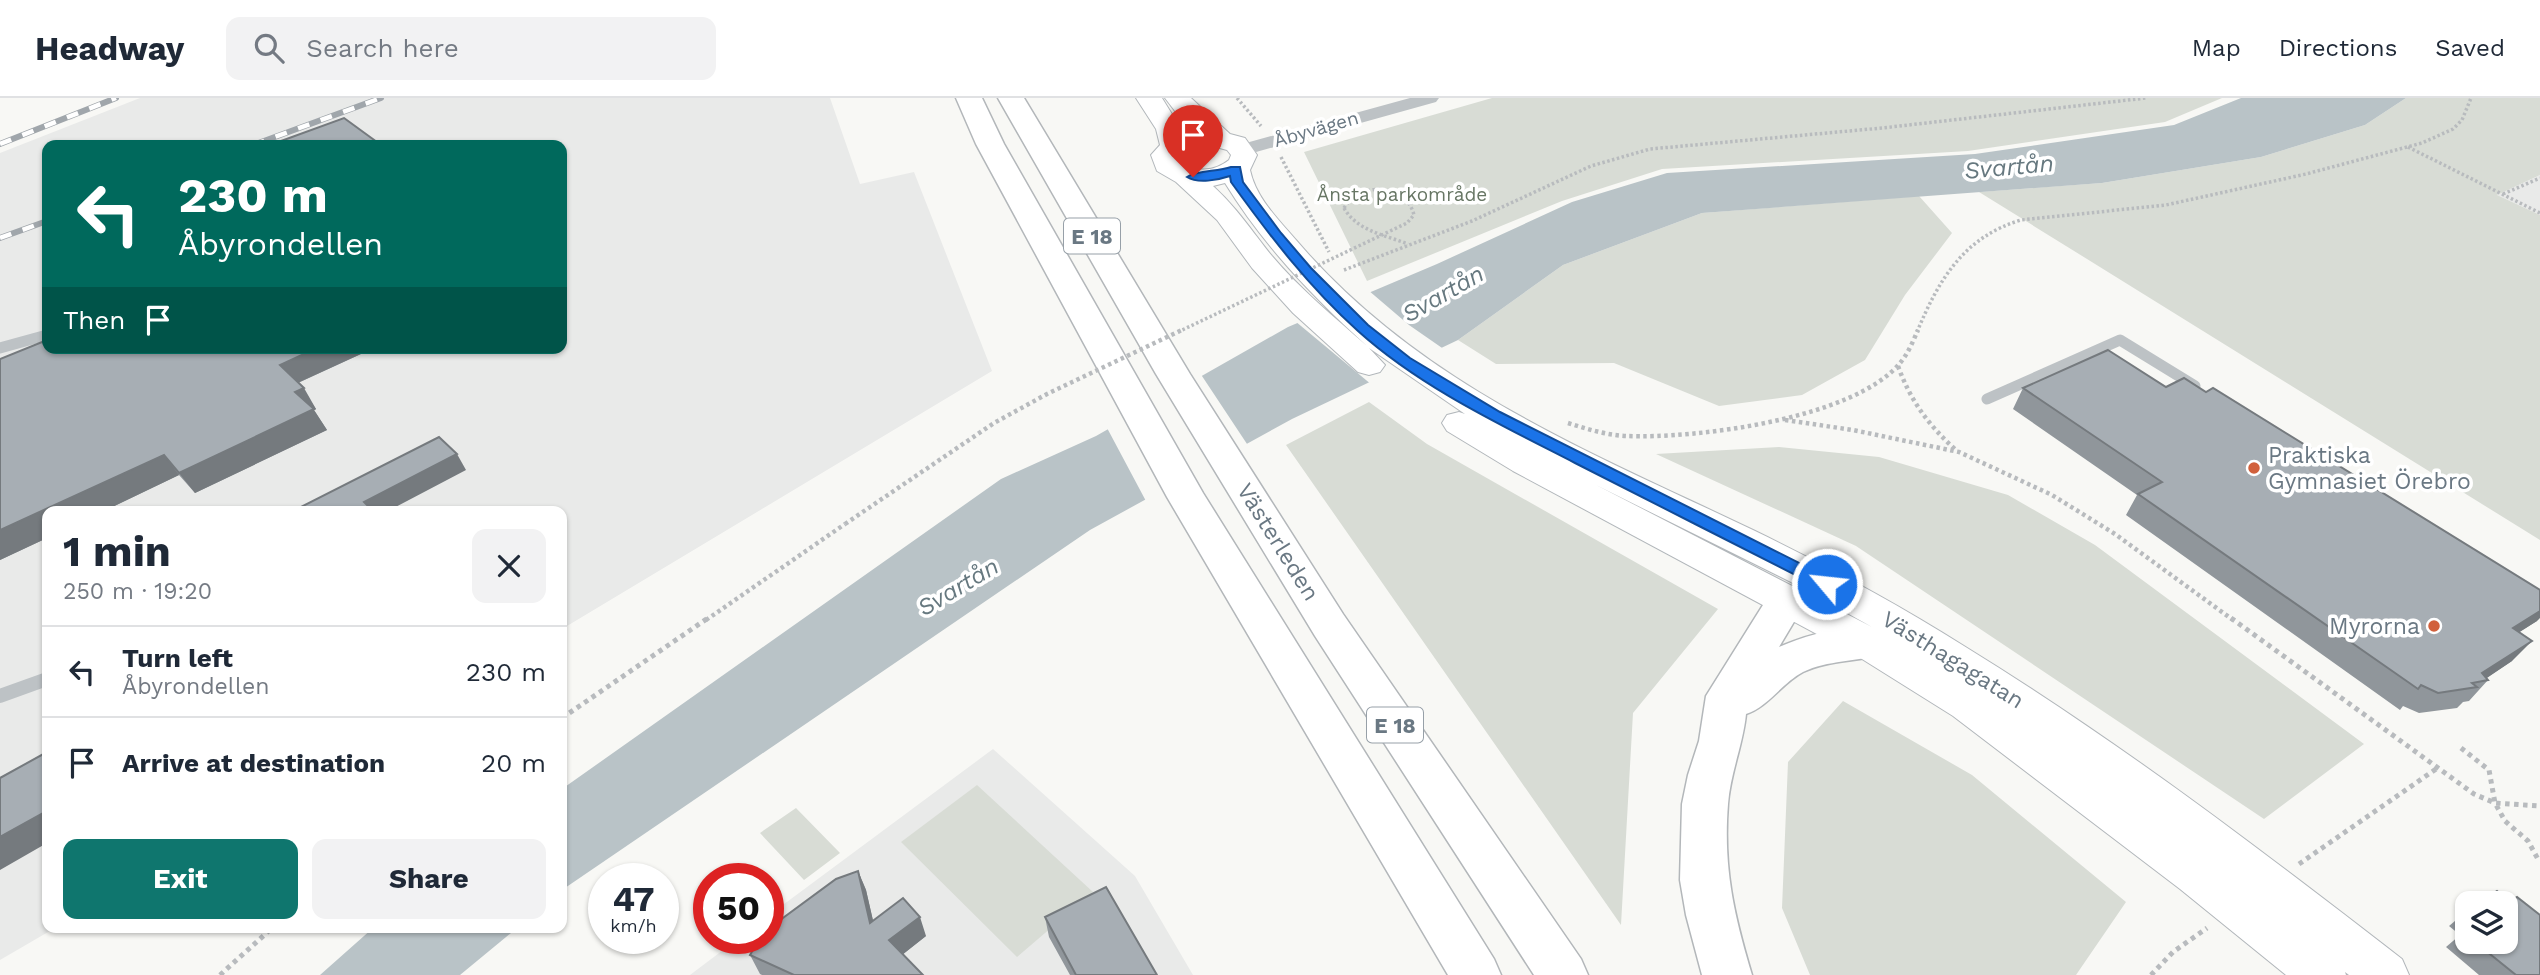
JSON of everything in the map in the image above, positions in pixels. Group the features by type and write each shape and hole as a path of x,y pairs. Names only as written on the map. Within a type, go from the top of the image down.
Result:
{"highway":[{"name":"E 18","path":"948,98 968,134 990,144"},
{"name":"E 18","path":"969,98 990,144 1186,497 1476,975"},
{"name":"Västerleden","path":"1011,98 1233,471 1337,636 1563,975"},
{"path":"1727,975 1710,915 1704,880 1703,839 1710,775 1725,716 1727,696 1808,599"},
{"path":"1725,716 1763,675 1783,662 1826,647 1868,643"}],"main road":[{"path":"1149,98 1169,129 1173,145 1192,137 1233,160 1211,177 1186,176"},
{"name":"Västhagagatan","path":"1178,98 1233,160 1276,236 1324,291 1352,351 1494,416 1773,556 1808,599 1868,643 1968,705 2175,859 2322,975"},
{"name":"Västhagagatan","path":"1173,145 1166,151 1165,162 1170,169 1186,176 1227,214 1262,262 1324,291"},
{"name":"Västhagagatan","path":"1417,383 1525,463 1808,599 1952,658 2043,717 2300,908 2385,975"}],"street":[{"path":"1356,98 1369,114"},
{"name":"Åbyvägen","path":"1233,160 1369,114 1430,98"}],"lane":[{"path":"0,348 42,336"},
{"path":"1987,399 2120,340 2202,390"},
{"path":"0,696 42,681"}],"path":[{"path":"1237,98 1262,128"},
{"path":"1324,291 1409,244 1472,221 1591,166 1650,149 1882,128 2146,98"},
{"path":"1565,422 1611,435 1659,437 1784,420 1859,393 1898,366 1950,268 1976,240 1998,226 2021,220 2166,205 2306,174 2407,146 2453,129 2462,120 2471,98"},
{"path":"2407,146 2540,213"},
{"path":"1278,151 1332,258"},
{"path":"2503,194 2540,177"},
{"path":"567,715 994,423 1047,394 1383,234 1406,223 1414,215 1414,207 1408,198 1384,190 1359,192 1349,198 1345,208 1347,216 1360,225 1383,234 1409,244"},
{"path":"1898,366 1914,404 1959,452"},
{"path":"1784,420 1853,430 1959,452 2042,489 2115,534 2474,794 2495,803 2540,806"},
{"path":"2461,748 2489,770 2495,803 2505,821 2528,841 2539,861"},
{"path":"2298,865 2436,769"},
{"path":"2151,975 2173,952 2214,923"},
{"path":"220,975 266,933"}],"shaded area":[{"path":"140,98 830,98 860,184 914,172 992,371 567,626 567,506 42,506 42,933 46,933 0,960 0,153"},
{"path":"2540,175 2540,215 2497,195"},
{"path":"993,749 1135,876 1193,975 690,975 718,954 784,954 784,904"}],"green space":[{"name":"Ånsta parkområde","path":"1492,98 2222,98 2165,122 1968,151 1662,169 1562,201 1367,281 1304,152"},
{"path":"2406,98 2540,98 2540,175 2497,195 2540,215 2540,540 1979,192 2102,183 2261,157 2365,125"},
{"path":"1919,196 1952,233 1905,295 1865,360 1802,395 1719,406 1614,363 1496,364 1458,340 1563,265 1702,213"},
{"path":"1369,402 1427,444 1718,609 1633,713 1621,925 1286,445"},
{"path":"1779,447 1879,457 2008,495 2095,545 2364,744 2264,819 1856,546 1656,454"},
{"path":"1843,701 1972,775 2126,902 2076,975 1810,975 1782,908 1788,762"},
{"path":"977,785 1093,892 1017,957 901,842"},
{"path":"796,808 840,853 804,880 760,833"}],"water":[{"name":"Svartån","path":"2241,98 2406,98 2365,125 2261,157 2102,183 1702,213 1563,265 1458,340 1292,419 1090,530 602,863 588,863 588,872 567,887 567,785 1001,479 1096,436 1288,327 1437,264 1572,202 1667,173 1975,154 2174,125"},
{"path":"367,933 511,933 460,975 320,975"}],"pier":[{"path":"1368,290 1409,325 1445,350 1372,385 1295,321"},
{"path":"1200,373 1249,447 1147,503 1106,426"}],"building":[{"path":"344,118 374,140 284,140"},
{"path":"42,342 42,354 304,354 280,365 304,388 295,392 314,409 179,473 164,455 52,506 42,506 42,511 0,530 0,359"},
{"path":"2108,350 2166,387 2184,378 2206,392 2213,388 2540,590 2540,611 2513,628 2532,641 2482,673 2488,680 2472,683 2477,687 2438,693 2421,685 2418,689 2138,494 2162,482 2023,388"},
{"path":"439,437 457,454 364,502 368,506 303,506"},
{"path":"42,755 42,814 0,837 0,778"},
{"path":"858,871 870,923 903,898 920,917 889,940 923,975 794,975 750,955 784,954 784,917 836,879"},
{"path":"1106,887 1157,975 1076,975 1045,917"},
{"path":"2518,898 2540,915 2540,975 2516,975 2490,954 2518,954"}],"railway":[{"path":"0,144 116,98"},
{"path":"267,140 381,98"},
{"path":"0,238 42,223"}],"place":[{"name":"Praktiska Gymnasiet Örebro","path":"2254,468"},
{"name":"Myrorna","path":"2434,626"}],"route":[{"path":"1193,177 1218,176 1236,169 1237,182 1276,236 1363,328 1405,361 1494,416 1827,584"}]}
